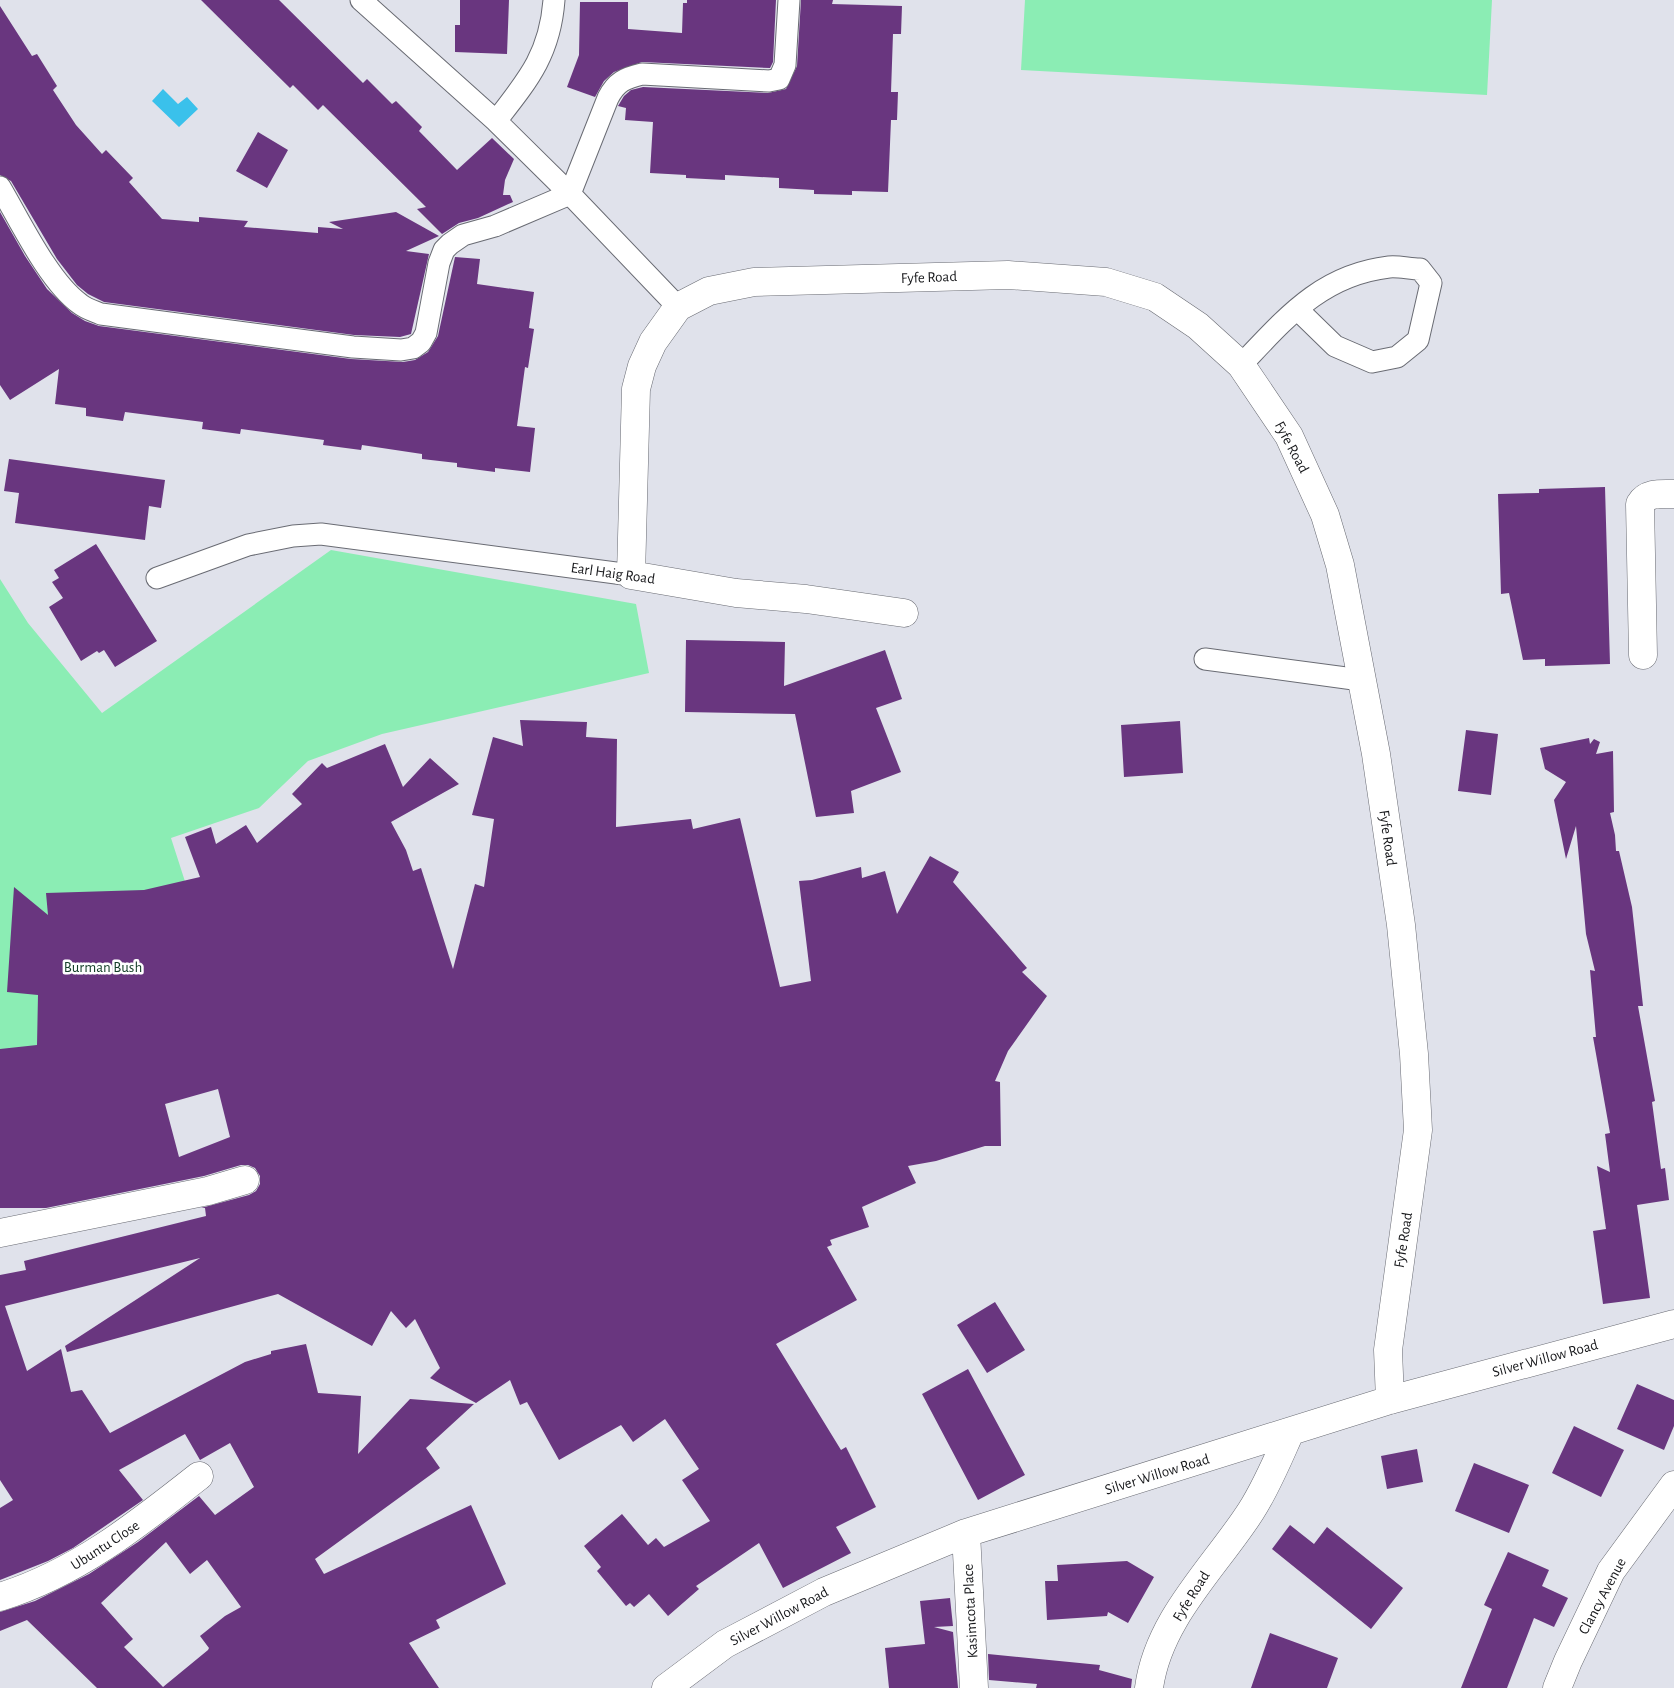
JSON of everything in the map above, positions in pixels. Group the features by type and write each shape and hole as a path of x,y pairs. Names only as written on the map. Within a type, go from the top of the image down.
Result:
{"street":[{"name":"Fyfe Road","path":"631,575 636,389 642,366 653,342 678,307 709,291 754,282 1008,275 1106,282 1155,297 1198,326 1241,365 1289,436 1325,515 1340,565 1376,754 1401,925 1414,1054 1417,1121 1388,1350 1390,1400"},
{"path":"1643,655 1640,504 1642,500 1654,494 1674,494"},
{"name":"Earl Haig Road","path":"631,575 736,593 806,599 904,613"},
{"path":"0,1233 208,1191 244,1180"},
{"name":"Silver Willow Road","path":"666,1688 725,1644 824,1592 966,1533 1390,1400 1674,1324"},
{"name":"Fyfe Road","path":"1149,1688 1151,1673 1161,1648 1183,1606 1250,1512 1266,1486 1290,1432"},
{"name":"Ubuntu Close","path":"0,1597 25,1589 74,1566 127,1533 200,1476"},
{"name":"Clancy Avenue","path":"1557,1688 1611,1571 1674,1485"},
{"name":"Kasimcota Place","path":"966,1533 974,1688"}],"lane":[{"path":"361,0 496,121 570,194 678,307"},
{"path":"496,121 534,71 545,47 554,0"},
{"path":"0,187 32,242 66,291 80,305 100,314 353,347 401,350 413,348 421,342 426,333 439,263 444,250 462,235 495,226 570,194 614,87 626,77 642,74 769,81 779,79 785,65 789,0"},
{"path":"1241,365 1297,309 1332,283 1360,273 1390,267 1420,269 1431,282 1418,340 1397,357 1372,362 1335,346 1297,309"},
{"name":"Earl Haig Road","path":"157,578 248,544 294,536 321,534 631,575"},
{"path":"1205,659 1361,680"}],"green space":[{"path":"1025,0 1492,0 1487,95 1021,70"},
{"name":"Burman Bush","path":"331,550 636,604 649,673 382,734 308,761 259,808 171,838 237,1043 0,1104 0,579 28,623 102,713"}],"water":[{"path":"163,89 178,104 187,97 198,109 179,127 152,101"}],"building":[{"path":"201,0 279,0 363,83 367,79 392,104 396,101 422,127 419,131 457,170 492,138 514,159 505,180 503,195 510,195 513,202 478,218 459,223 442,234 417,209 426,207 323,105 318,110 293,85 290,88"},
{"path":"460,0 509,0 507,54 455,52 455,25 460,25"},
{"path":"687,0 776,0 773,62 770,68 642,62 614,72 604,81 595,97 567,87 579,55 580,2 628,2 628,29 682,33 683,3 687,3"},
{"path":"801,0 833,0 832,4 902,6 901,34 893,34 891,92 898,92 897,120 891,120 888,192 852,191 852,195 814,194 814,190 779,188 779,178 725,175 725,180 686,178 686,175 650,173 653,122 625,120 626,108 618,106 624,96 631,90 643,87 768,93 786,89 797,66"},
{"path":"0,6 32,56 37,54 57,86 53,90 76,125 102,154 106,150 133,178 129,182 162,219 199,222 199,217 248,221 244,227 318,233 318,227 343,229 329,222 396,212 439,236 406,251 429,254 411,334 400,337 354,335 104,302 88,294 77,285 57,259 11,181 0,175"},
{"path":"258,132 288,150 267,188 236,171"},
{"path":"0,212 25,256 47,289 72,313 85,321 99,326 351,359 403,362 415,360 428,352 438,336 455,257 480,259 477,284 534,292 529,328 534,329 528,368 525,367 517,426 535,428 530,472 495,468 495,472 457,467 457,463 422,459 422,454 362,445 361,450 323,445 324,440 241,429 240,434 202,429 203,422 125,412 123,421 86,416 86,408 55,404 59,369 10,400 0,385"},
{"path":"9,459 165,480 161,508 149,506 145,540 15,523 19,493 4,491"},
{"path":"1605,487 1610,664 1545,666 1545,659 1523,660 1509,593 1501,594 1498,494 1539,493 1539,489"},
{"path":"96,544 157,641 115,667 104,650 99,653 97,651 81,661 49,607 63,598 52,582 59,578 54,570"},
{"path":"686,640 785,642 784,686 885,650 902,699 876,708 901,772 851,791 854,813 816,817 795,714 685,712"},
{"path":"520,720 587,722 586,737 617,739 616,827 691,819 693,829 740,818 780,987 811,981 799,881 812,880 861,867 862,878 885,871 897,914 930,856 959,872 953,882 1027,968 1022,972 1047,996 1008,1051 995,1081 1000,1082 1001,1146 985,1146 936,1161 908,1166 916,1183 862,1207 869,1227 830,1240 832,1245 827,1247 857,1300 776,1344 841,1450 846,1447 876,1507 836,1527 851,1553 783,1588 759,1543 696,1586 699,1589 668,1616 649,1594 634,1607 630,1603 626,1606 597,1571 601,1567 584,1546 622,1514 648,1545 656,1538 664,1547 710,1521 682,1480 699,1469 665,1419 633,1442 621,1425 559,1460 527,1402 520,1405 510,1380 476,1403 430,1378 440,1368 415,1319 406,1328 391,1311 372,1346 278,1294 67,1352 65,1346 200,1258 5,1306 27,1371 61,1349 71,1392 82,1390 110,1433 245,1362 271,1354 271,1351 306,1344 318,1393 361,1396 358,1454 410,1399 474,1404 426,1448 440,1468 315,1559 324,1574 471,1505 506,1584 436,1620 440,1628 409,1643 439,1688 97,1688 27,1620 0,1631 0,1612 35,1601 89,1574 138,1542 199,1496 215,1515 254,1487 230,1443 200,1460 185,1434 119,1470 143,1500 73,1548 48,1561 0,1580 0,1508 13,1500 0,1480 0,1275 26,1270 24,1261 206,1216 205,1208 201,1208 249,1195 256,1191 260,1184 260,1176 255,1168 241,1165 204,1176 46,1208 0,1208 0,1049 37,1045 38,995 7,992 14,887 48,915 46,893 144,890 200,877 185,837 211,827 216,844 246,825 257,843 302,804 292,794 322,763 327,768 385,744 403,787 430,758 459,784 391,822 406,850 413,871 421,868 453,969 475,884 484,887 494,819 472,815 493,737 523,746","holes":["218,1089 230,1137 179,1157 165,1104","166,1542 190,1574 207,1560 241,1607 225,1616 200,1636 209,1648 208,1650 163,1687 124,1647 133,1639 101,1603"]},
{"path":"1180,721 1183,773 1124,777 1121,725"},
{"path":"1466,730 1498,734 1491,795 1458,791"},
{"path":"1589,738 1590,744 1594,739 1600,742 1596,754 1613,751 1614,812 1610,813 1615,835 1616,851 1619,851 1632,907 1643,1006 1638,1006 1655,1101 1652,1102 1661,1169 1665,1168 1669,1200 1637,1205 1650,1298 1603,1304 1593,1231 1606,1229 1597,1166 1610,1172 1605,1134 1610,1133 1593,1037 1596,1037 1590,970 1595,971 1586,934 1576,826 1566,859 1554,800 1566,782 1545,769 1540,748"},
{"path":"995,1302 1025,1350 987,1373 957,1325"},
{"path":"968,1369 1025,1475 978,1500 922,1394"},
{"path":"1637,1384 1674,1400 1674,1426 1664,1450 1617,1429"},
{"path":"1574,1426 1624,1450 1601,1497 1552,1473"},
{"path":"1417,1449 1423,1482 1387,1489 1381,1456"},
{"path":"1474,1463 1529,1485 1509,1533 1455,1511"},
{"path":"1290,1525 1314,1544 1327,1527 1403,1588 1371,1629 1272,1549"},
{"path":"1508,1552 1549,1570 1542,1586 1568,1598 1554,1627 1534,1618 1507,1688 1461,1688 1492,1609 1484,1605"},
{"path":"1127,1561 1154,1577 1128,1623 1108,1612 1107,1616 1047,1620 1045,1581 1058,1581 1057,1565"},
{"path":"950,1598 953,1626 934,1627 953,1632 958,1688 889,1688 885,1648 925,1644 920,1601"},
{"path":"1270,1633 1338,1658 1327,1688 1251,1688"},
{"path":"988,1654 1100,1665 1099,1670 1132,1679 1131,1688 1036,1688 1037,1684 989,1680"}]}
